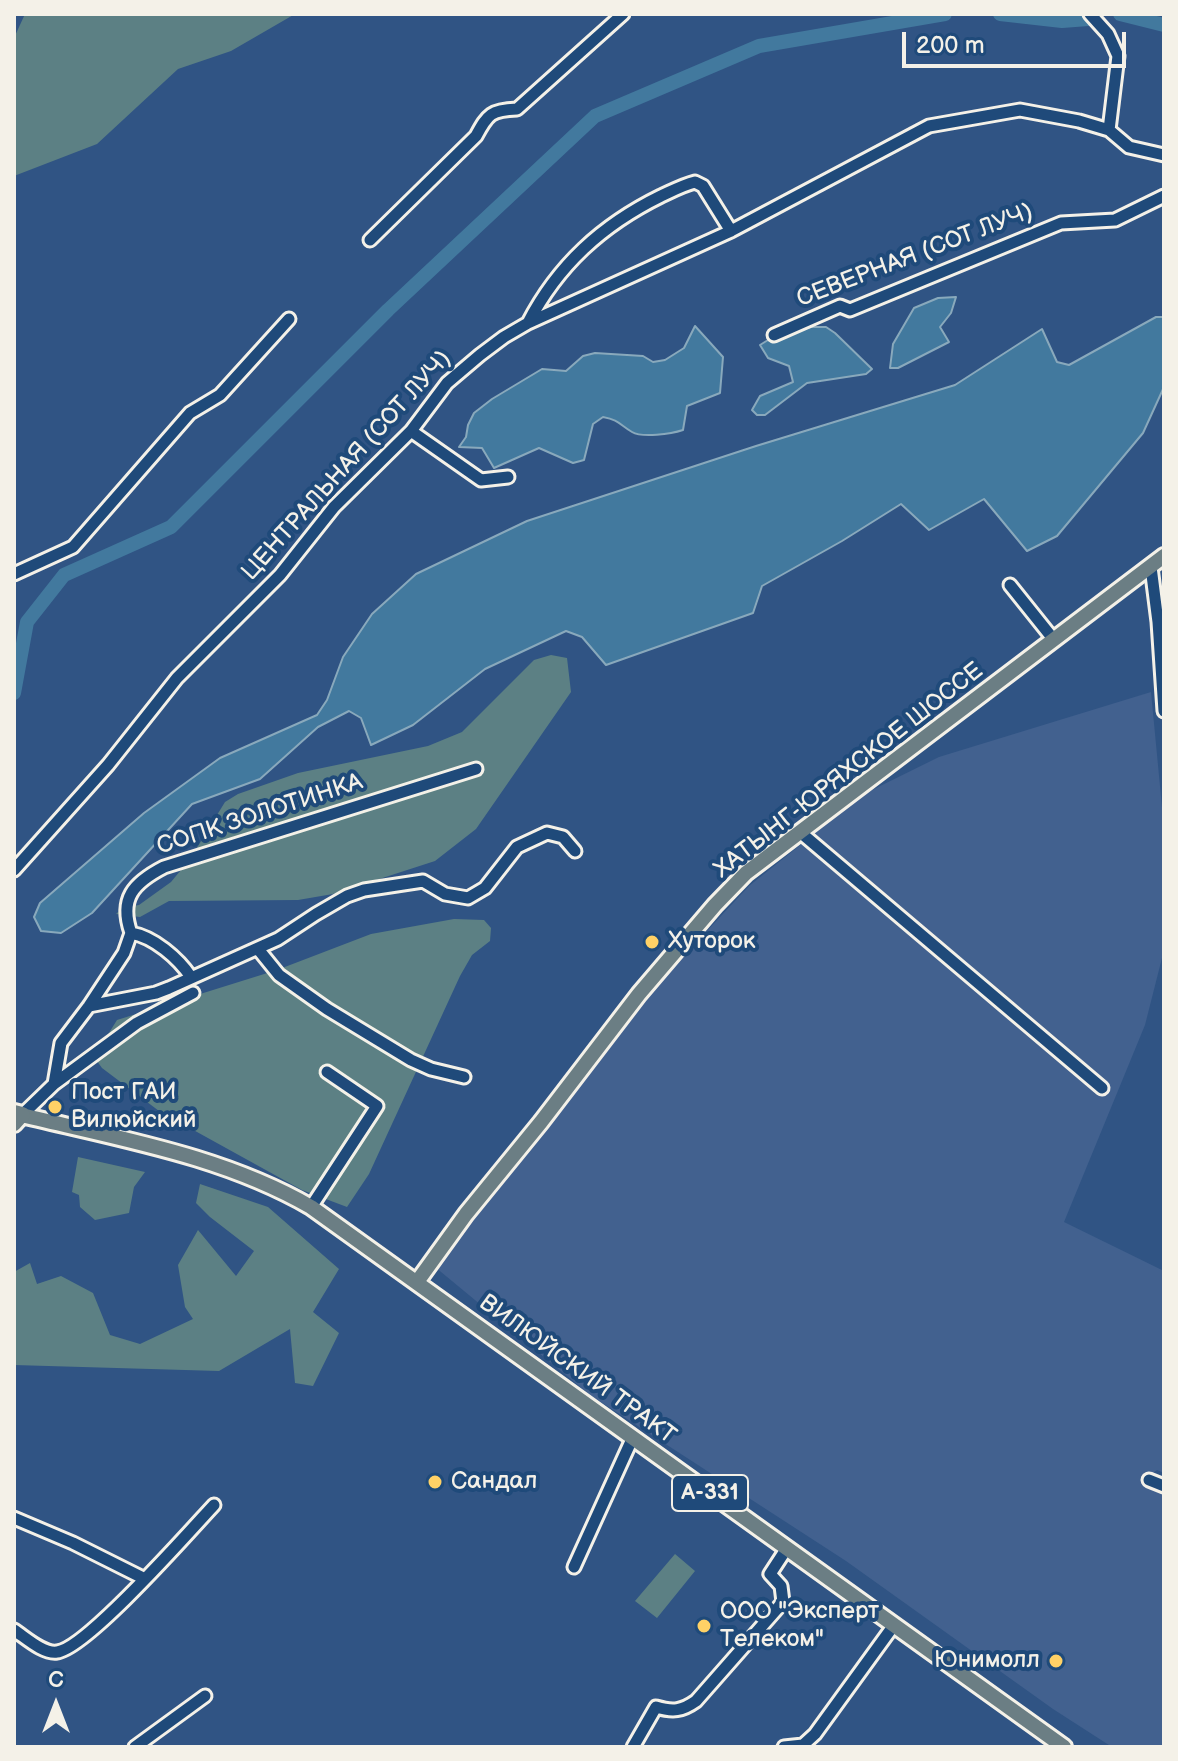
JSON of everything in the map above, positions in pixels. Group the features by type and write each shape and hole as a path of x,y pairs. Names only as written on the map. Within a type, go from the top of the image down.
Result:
{"main road":[{"name":"ХАТЫНГ-ЮРЯХСКОЕ ШОССЕ","path":"417,1282 466,1214 621,1017 715,905 746,873 1164,556"},
{"name":"ВИЛЮЙСКИЙ ТРАКТ","path":"17,1117 214,1163 264,1182 311,1207 1064,1747"}],"street":[{"path":"370,240 476,136 486,118 501,110 517,109 623,14"},
{"path":"1090,14 1108,34 1118,56 1109,130"},
{"name":"ЦЕНТРАЛЬНАЯ (СОТ ЛУЧ)","path":"14,870 108,765 177,678 280,575 334,507 411,431 447,383 504,337 528,323 731,231 929,126 1020,110 1109,130 1129,147 1164,155"},
{"path":"528,323 548,288 576,255 609,227 648,202 682,186 695,182 703,186 731,231"},
{"name":"СЕВЕРНАЯ (СОТ ЛУЧ)","path":"774,335 840,306 850,310 1061,223 1115,220 1164,196"},
{"path":"14,574 73,547 190,413 220,395 289,319"},
{"path":"411,431 481,480 508,477"},
{"path":"1151,567 1161,624 1164,711"},
{"path":"1010,585 1054,640"},
{"name":"СОПК ЗОЛОТИНКА","path":"54,1084 61,1043 124,953 131,933 126,919 128,898 153,873 476,769"},
{"path":"800,832 1102,1088"},
{"path":"89,1006 156,993 258,949 347,896 364,890 423,881 445,894 468,898 485,888 517,847 547,833 563,837 575,851"},
{"path":"131,933 168,953 182,964 191,977"},
{"path":"258,949 279,975 327,1009 411,1060 431,1069 464,1077"},
{"path":"17,1117 54,1084 137,1023 193,993"},
{"path":"311,1207 377,1106 327,1072"},
{"path":"574,1567 633,1437"},
{"path":"1149,1480 1164,1486"},
{"path":"14,1630 44,1649 52,1652 64,1650 108,1616 214,1505"},
{"path":"14,1518 145,1579"},
{"path":"637,1746 656,1707 679,1711 696,1701 783,1602 781,1586 770,1574 787,1548"},
{"path":"784,1747 803,1745 815,1734 894,1625"},
{"path":"135,1747 205,1696"}],"shaded area":[{"path":"956,297 951,313 940,327 949,342 898,368 890,368 893,344 914,308 938,298"},
{"path":"1156,317 1164,317 1164,387 1143,433 1057,536 1027,551 984,499 929,530 901,504 762,586 753,613 606,665 582,637 566,631 485,669 413,725 371,745 361,718 349,711 318,727 260,779 192,804 92,913 61,933 41,931 34,917 40,903 144,813 220,758 317,715 327,700 343,657 372,614 416,574 527,521 955,385 1042,329 1057,362 1069,365"},
{"path":"695,326 723,357 720,393 687,406 683,430 642,435 603,417 593,424 584,460 573,463 539,448 494,468 482,448 459,447 474,413 542,369 566,371 583,356 595,353 643,356 653,362 665,360 684,348"},
{"path":"826,327 835,333 872,369 866,374 807,383 765,415 757,415 752,410 760,396 793,382 789,366 768,358 760,345 776,335"},
{"path":"1151,692 1164,828 1164,950 1145,1025 1064,1222 1164,1271 1164,1473 1157,1470 1141,1482 1164,1494 1164,1747 1112,1747 1053,1709 846,1561 590,1395 435,1267 648,994 749,886 864,794 939,757"}],"green space":[{"path":"25,14 295,14 231,51 178,69 97,144 14,176 14,38"},
{"path":"551,655 567,658 571,692 476,829 435,861 333,894 298,900 169,901 140,917 116,914 122,908 139,905 171,882 190,859 225,802 238,794 298,773 428,746 462,732 534,660"},
{"path":"454,919 484,920 491,928 490,941 472,955 460,976 369,1174 347,1207 302,1190 159,1111 102,1068 94,1057 117,1020 277,970 371,934"},
{"path":"78,1157 145,1172 134,1187 129,1213 95,1220 80,1207 79,1195 72,1192"},
{"path":"200,1184 268,1207 339,1269 313,1312 339,1333 313,1386 295,1383 290,1329 219,1371 14,1365 14,1272 30,1263 37,1284 61,1276 93,1293 110,1335 140,1344 193,1319 185,1307 178,1265 198,1230 236,1276 254,1251 196,1203"},
{"path":"675,1554 695,1571 657,1618 635,1601"}],"waterway":[{"path":"14,693 27,622 64,575 171,527 388,310 595,116 759,46 945,14"},
{"path":"1000,14 1062,21 1088,19"},
{"path":"1120,14 1164,25"}],"place":[{"name":"Хуторок","path":"652,942"},
{"name":"Пост ГАИ Вилюйский","path":"55,1107"},
{"name":"Сандал","path":"435,1482"},
{"name":"ООО \"Эксперт Телеком\"","path":"704,1626"},
{"name":"Юнимолл","path":"1056,1661"}]}
